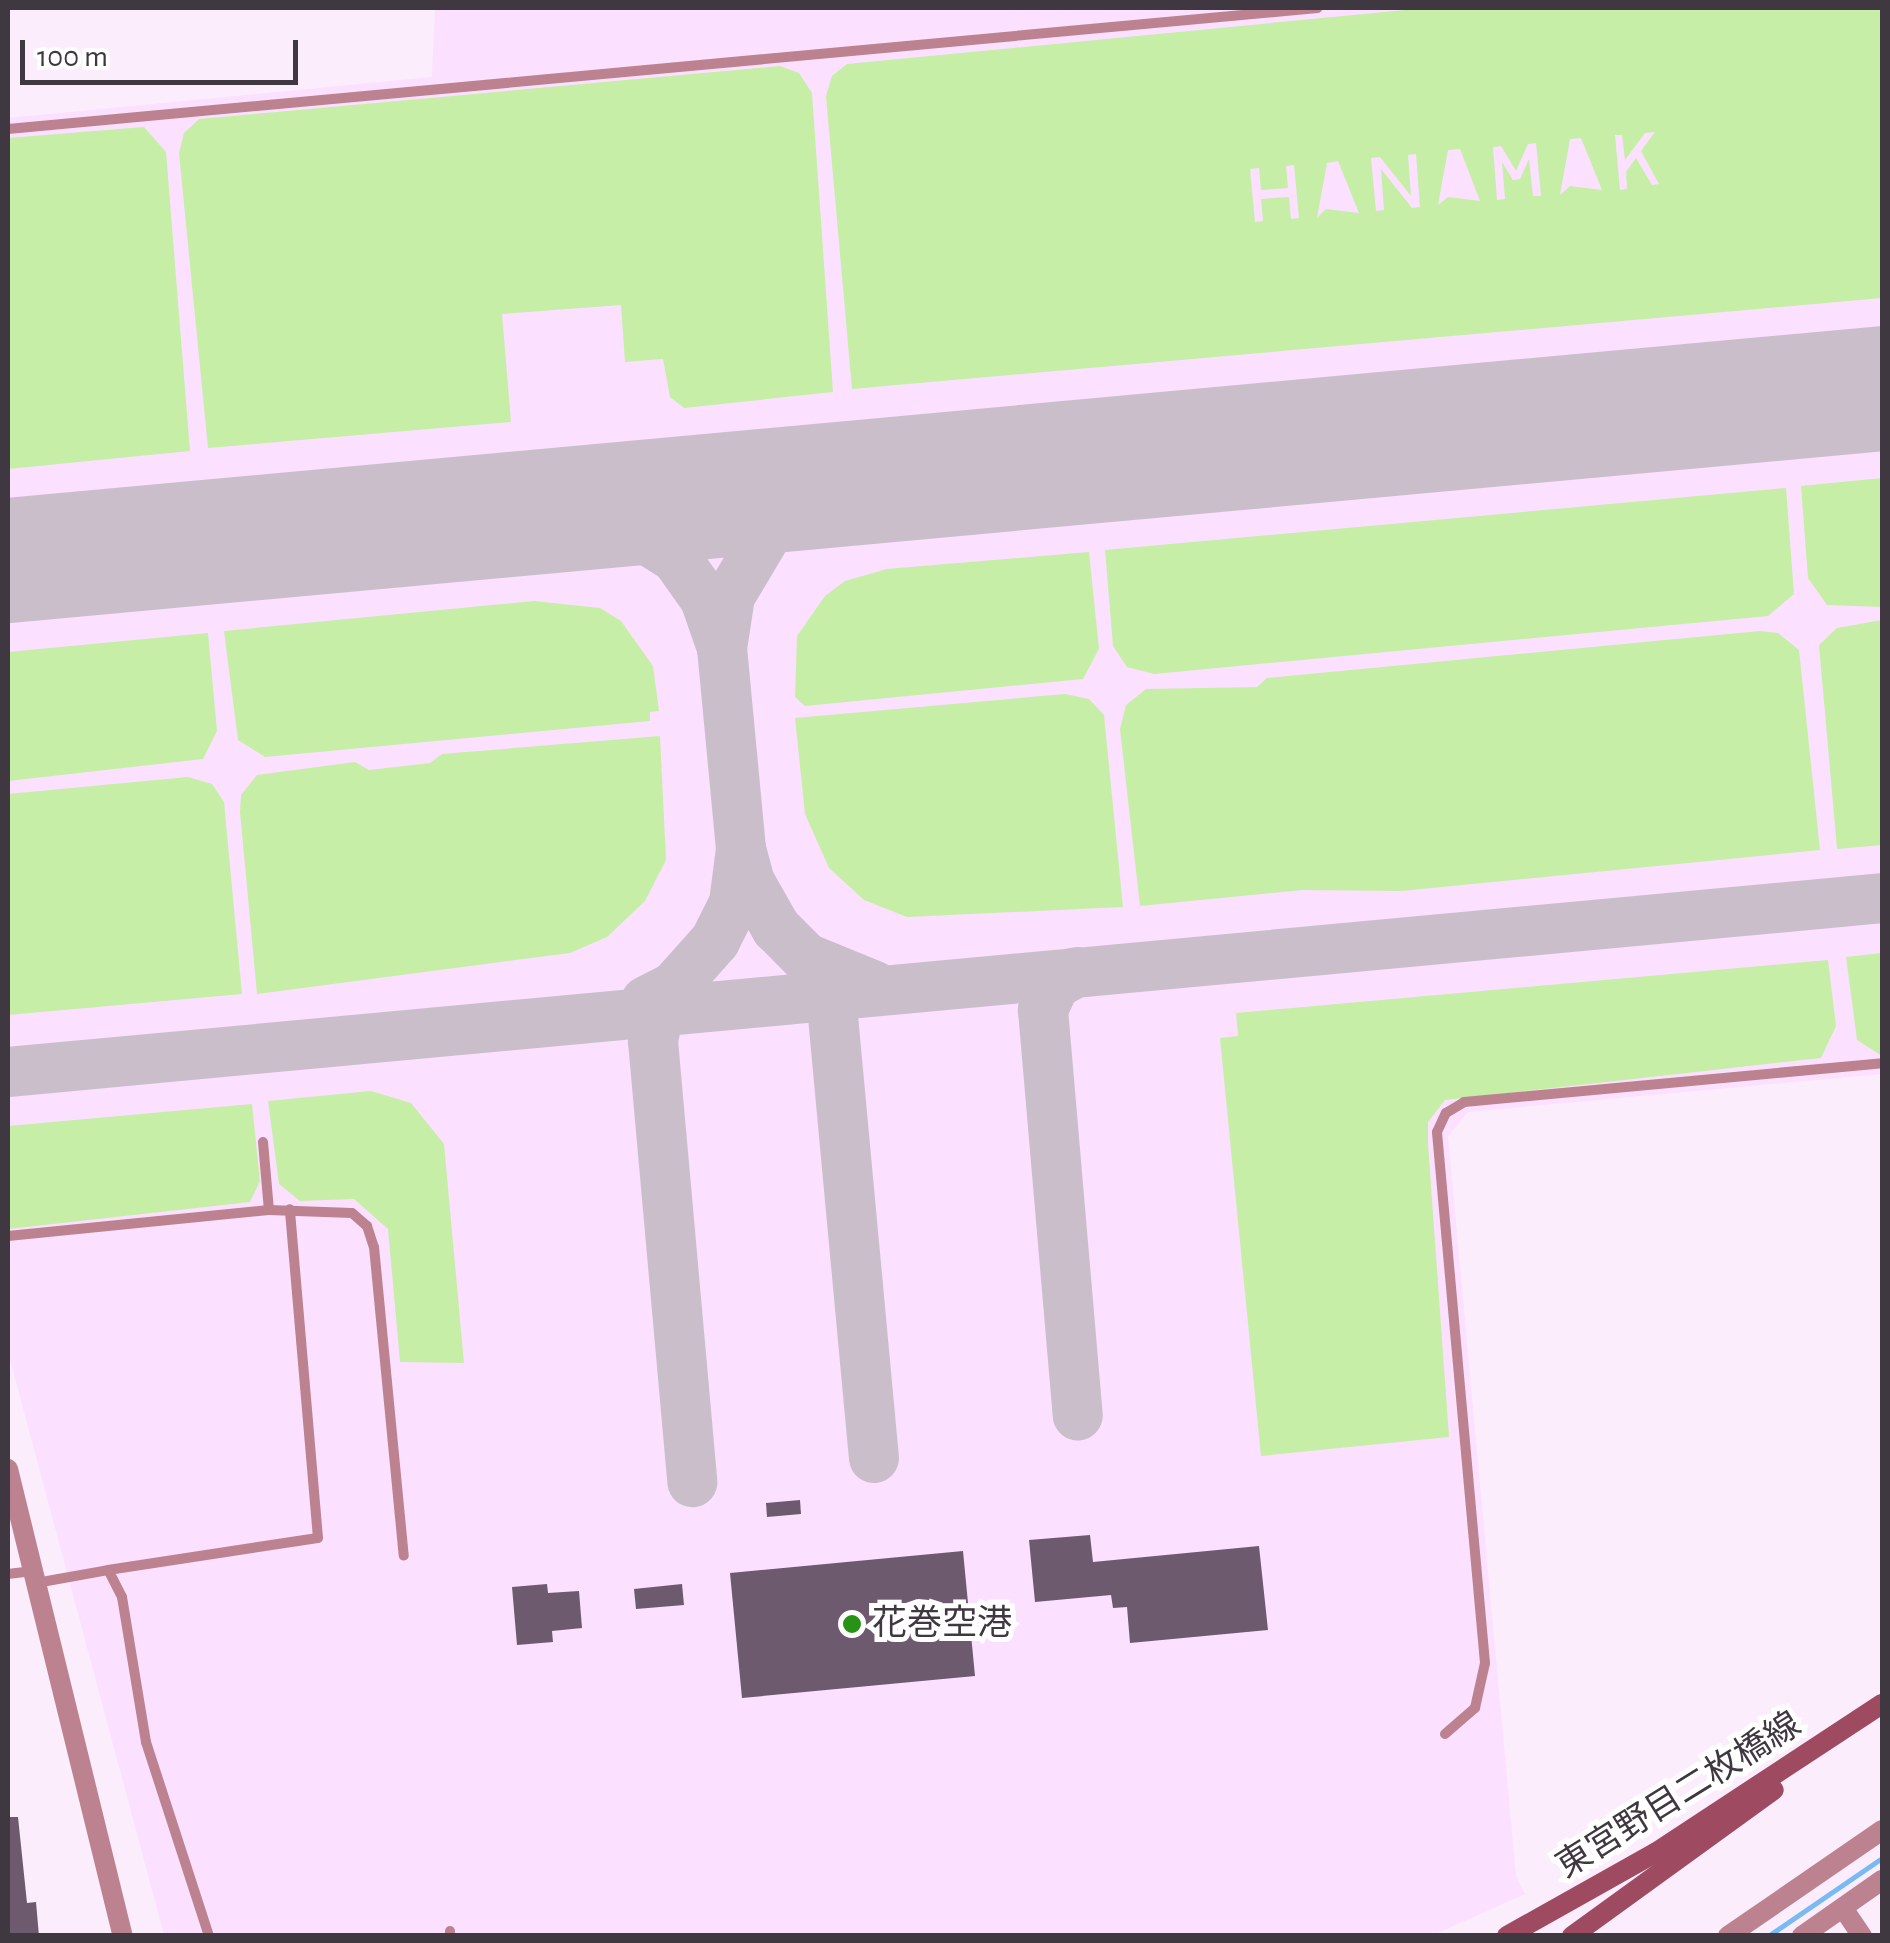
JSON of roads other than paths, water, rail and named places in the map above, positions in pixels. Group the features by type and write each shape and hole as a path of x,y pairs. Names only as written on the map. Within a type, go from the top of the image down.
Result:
{"main road":[{"name":"東宮野目二枚橋線","path":"1507,1936 1655,1853 1882,1705"},
{"name":"東宮野目二枚橋線","path":"1572,1936 1668,1872 1882,1705"}],"street":[{"path":"8,1469 123,1936"},
{"path":"1728,1936 1882,1830"},
{"path":"1802,1936 1882,1880"},
{"path":"1842,1908 1862,1936"}],"lane":[{"path":"8,128 1317,8"},
{"path":"1444,1734 1475,1708 1486,1663 1438,1132 1446,1113 1464,1102 1882,1064"},
{"path":"262,1142 269,1210"},
{"path":"8,1574 35,1577 108,1570 318,1538 290,1209"},
{"path":"8,1236 269,1210 352,1213 367,1226 374,1247 404,1556"},
{"path":"108,1570 122,1597 146,1742 209,1936"}],"waterway":[{"path":"1768,1936 1882,1858"}],"place":[{"name":"花巻空港","path":"852,1624"}]}
